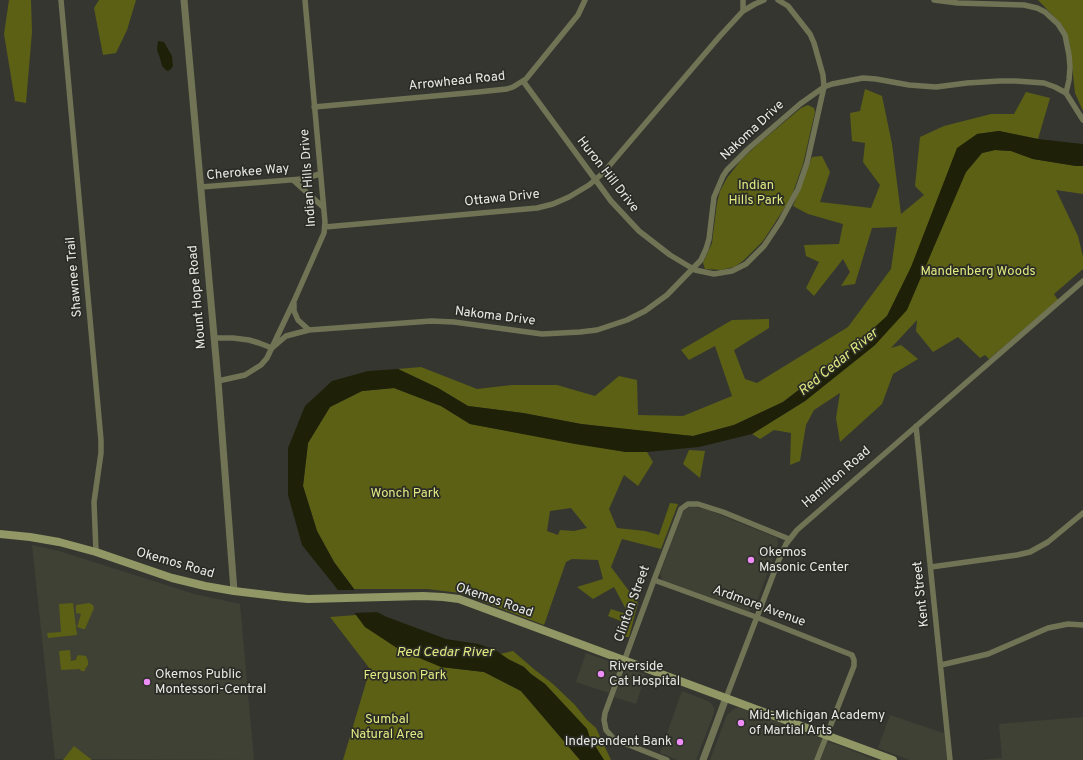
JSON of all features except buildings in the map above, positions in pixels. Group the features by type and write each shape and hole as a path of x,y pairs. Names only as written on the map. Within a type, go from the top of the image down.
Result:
{"main road":[{"name":"Okemos Road","path":"0,534 44,539 96,552 172,578 234,591 284,598 423,596 459,599 893,760"}],"street":[{"name":"Shawnee Trail","path":"61,0 101,440 94,502 96,552"},
{"name":"Mount Hope Road","path":"184,0 218,381 234,591"},
{"name":"Indian Hills Drive","path":"218,381 238,378 250,373 264,362 294,302 322,238 325,227 305,0"},
{"name":"Arrowhead Road","path":"314,107 507,89 523,81 578,15 584,0"},
{"path":"743,0 744,11"},
{"name":"Ottawa Drive","path":"325,227 537,208 553,204 569,197 595,180 608,168 720,36 744,11 764,0"},
{"name":"Huron Hill Drive","path":"523,81 615,206 639,231 670,255 692,268 703,272 718,274 737,270 754,256 773,234 802,181 824,87 823,75 810,34 788,6 778,0"},
{"path":"934,0 958,3 1024,5 1037,8 1044,12 1058,24 1064,35 1069,54 1070,67 1066,93 1083,120"},
{"name":"Nakoma Drive","path":"272,348 286,336 309,330 431,321 454,322 542,334 596,330 627,320 645,311 666,295 701,260 708,244 714,197 723,176 740,157 780,121 809,97 824,87 863,78 909,85 936,87 967,82 1016,81 1044,83 1066,93"},
{"name":"Cherokee Way","path":"201,187 293,180 320,174"},
{"path":"293,180 323,207"},
{"name":"Hamilton Road","path":"703,760 756,617 789,539 808,519 1083,281"},
{"path":"294,302 296,316 300,323 309,330"},
{"path":"214,338 249,340 259,342 272,348"},
{"name":"Kent Street","path":"916,426 950,760"},
{"name":"Clinton Street","path":"667,760 616,740 609,735 606,730 604,716 678,514 684,506 693,503 723,512 789,539"},
{"path":"931,567 1030,552 1048,542 1081,515"},
{"name":"Ardmore Avenue","path":"654,580 756,617 848,653 852,656 854,666 828,735"},
{"path":"941,665 988,654 1048,628 1068,624 1083,624"},
{"path":"817,760 828,735"}],"shaded area":[{"path":"691,506 708,510 777,538 778,544 753,609 748,611 662,579 660,574 683,512"},
{"name":"Okemos Public Montessori-Central","path":"32,545 59,551 194,594 240,604 254,760 55,759"},
{"path":"586,653 617,665 617,671 609,693 576,682"},
{"path":"628,669 646,674 636,704 614,697 625,671"},
{"path":"682,691 710,702 714,708 714,713 696,760 678,760 660,753"},
{"path":"735,708 740,708 876,760 710,760 727,715"},
{"path":"890,715 946,734 948,760 910,760 878,748"},
{"path":"1083,717 1083,760 981,760 1002,758 999,724"}],"green space":[{"path":"9,0 31,0 32,32 26,103 15,101 4,34"},
{"path":"99,0 136,0 127,30 116,53 103,55 94,8"},
{"path":"1038,0 1083,0 1083,111 1075,93 1070,47 1067,35 1062,25"},
{"path":"865,89 882,96 892,144 901,214 924,195 915,186 920,137 944,126 991,114 1014,114 1026,92 1050,98 1038,139 999,131 977,134 887,316 843,356 783,402 734,425 693,436 581,424 523,413 468,406 438,388 398,369 421,367 477,389 512,385 557,385 595,396 619,376 637,380 638,415 683,416 732,396 715,346 689,360 681,350 732,320 769,319 769,328 734,350 745,379 757,383 848,327 891,269 897,227 872,228 855,284 841,286 850,272 843,259 814,296 806,288 819,262 806,256 804,245 839,244 843,224 808,214 793,206 812,157 822,156 830,172 820,202 871,208 880,185 863,162 865,143 852,141 850,113 860,111"},
{"name":"Indian Hills Park","path":"808,105 814,108 815,112 803,164 791,198 763,241 743,261 734,267 721,270 705,269 703,263 712,243 717,203 720,191 727,178 741,160 758,144 801,108"},
{"name":"Mandenberg Woods","path":"995,150 1011,151 1033,159 1083,166 1083,194 1056,190 1078,236 1083,257 1083,269 1054,294 1058,300 989,359 985,355 980,358 958,337 933,352 916,331 917,320 891,348 901,345 918,359 893,374 882,404 840,442 836,418 840,393 814,410 806,425 800,461 790,465 791,433 774,430 760,439 752,434 805,401 875,345 966,172 982,153"},
{"name":"Wonch Park","path":"394,388 441,406 470,424 626,452 647,452 653,462 638,486 624,475 609,509 617,528 645,531 659,535 670,503 678,504 661,549 622,539 611,567 638,603 629,637 624,637 621,621 608,616 611,609 629,615 614,587 593,599 577,587 603,579 598,560 572,559 566,562 544,625 460,593 427,589 354,589 334,562 317,531 303,486 308,443 330,407 362,391","holes":["571,508 587,528 574,531 560,530 558,535 547,531 550,511"]},
{"path":"689,450 705,451 700,478 683,464"},
{"path":"73,603 77,635 48,638 47,633 61,632 59,604"},
{"path":"89,603 93,605 94,608 85,629 77,627 81,614 76,613 76,605"},
{"path":"356,615 365,627 441,667 484,672 521,691 580,760 343,760 370,669 330,617"},
{"path":"70,650 71,661 76,660 77,656 79,655 86,656 88,665 85,671 81,671 80,669 61,670 59,651"},
{"path":"513,651 553,684 596,728 611,760 604,760 590,738 587,729 545,684 524,667 500,654"},
{"path":"74,746 92,760 63,760"}],"water":[{"path":"158,41 164,42 172,56 173,66 170,70 167,71 162,66 157,50"},
{"name":"Red Cedar River","path":"999,131 1038,139 1083,144 1083,166 1033,159 1011,151 995,150 982,153 966,172 907,310 875,345 805,401 752,434 699,447 647,452 626,452 470,424 441,406 394,388 362,391 330,407 308,443 303,486 317,531 334,562 354,589 369,608 387,617 446,639 478,644 494,649 508,659 524,667 545,684 587,729 590,738 604,760 580,760 521,691 484,672 441,667 400,650 365,627 302,545 288,495 288,448 305,406 332,381 368,371 398,369 438,388 468,406 523,413 581,424 693,436 734,425 783,402 843,356 887,316 911,267 957,148 977,134"}],"pier":[{"path":"335,590 357,590 370,607 381,612 352,613"}],"place":[{"name":"Okemos Masonic Center","path":"751,560"},
{"name":"Riverside Cat Hospital","path":"601,674"},
{"name":"Okemos Public Montessori-Central","path":"147,682"},
{"name":"Mid-Michigan Academy of Martial Arts","path":"741,723"},
{"name":"Independent Bank","path":"680,742"}],"park label":[{"name":"Ferguson Park","path":"405,676"},
{"name":"Sumbal Natural Area","path":"387,728"}]}
